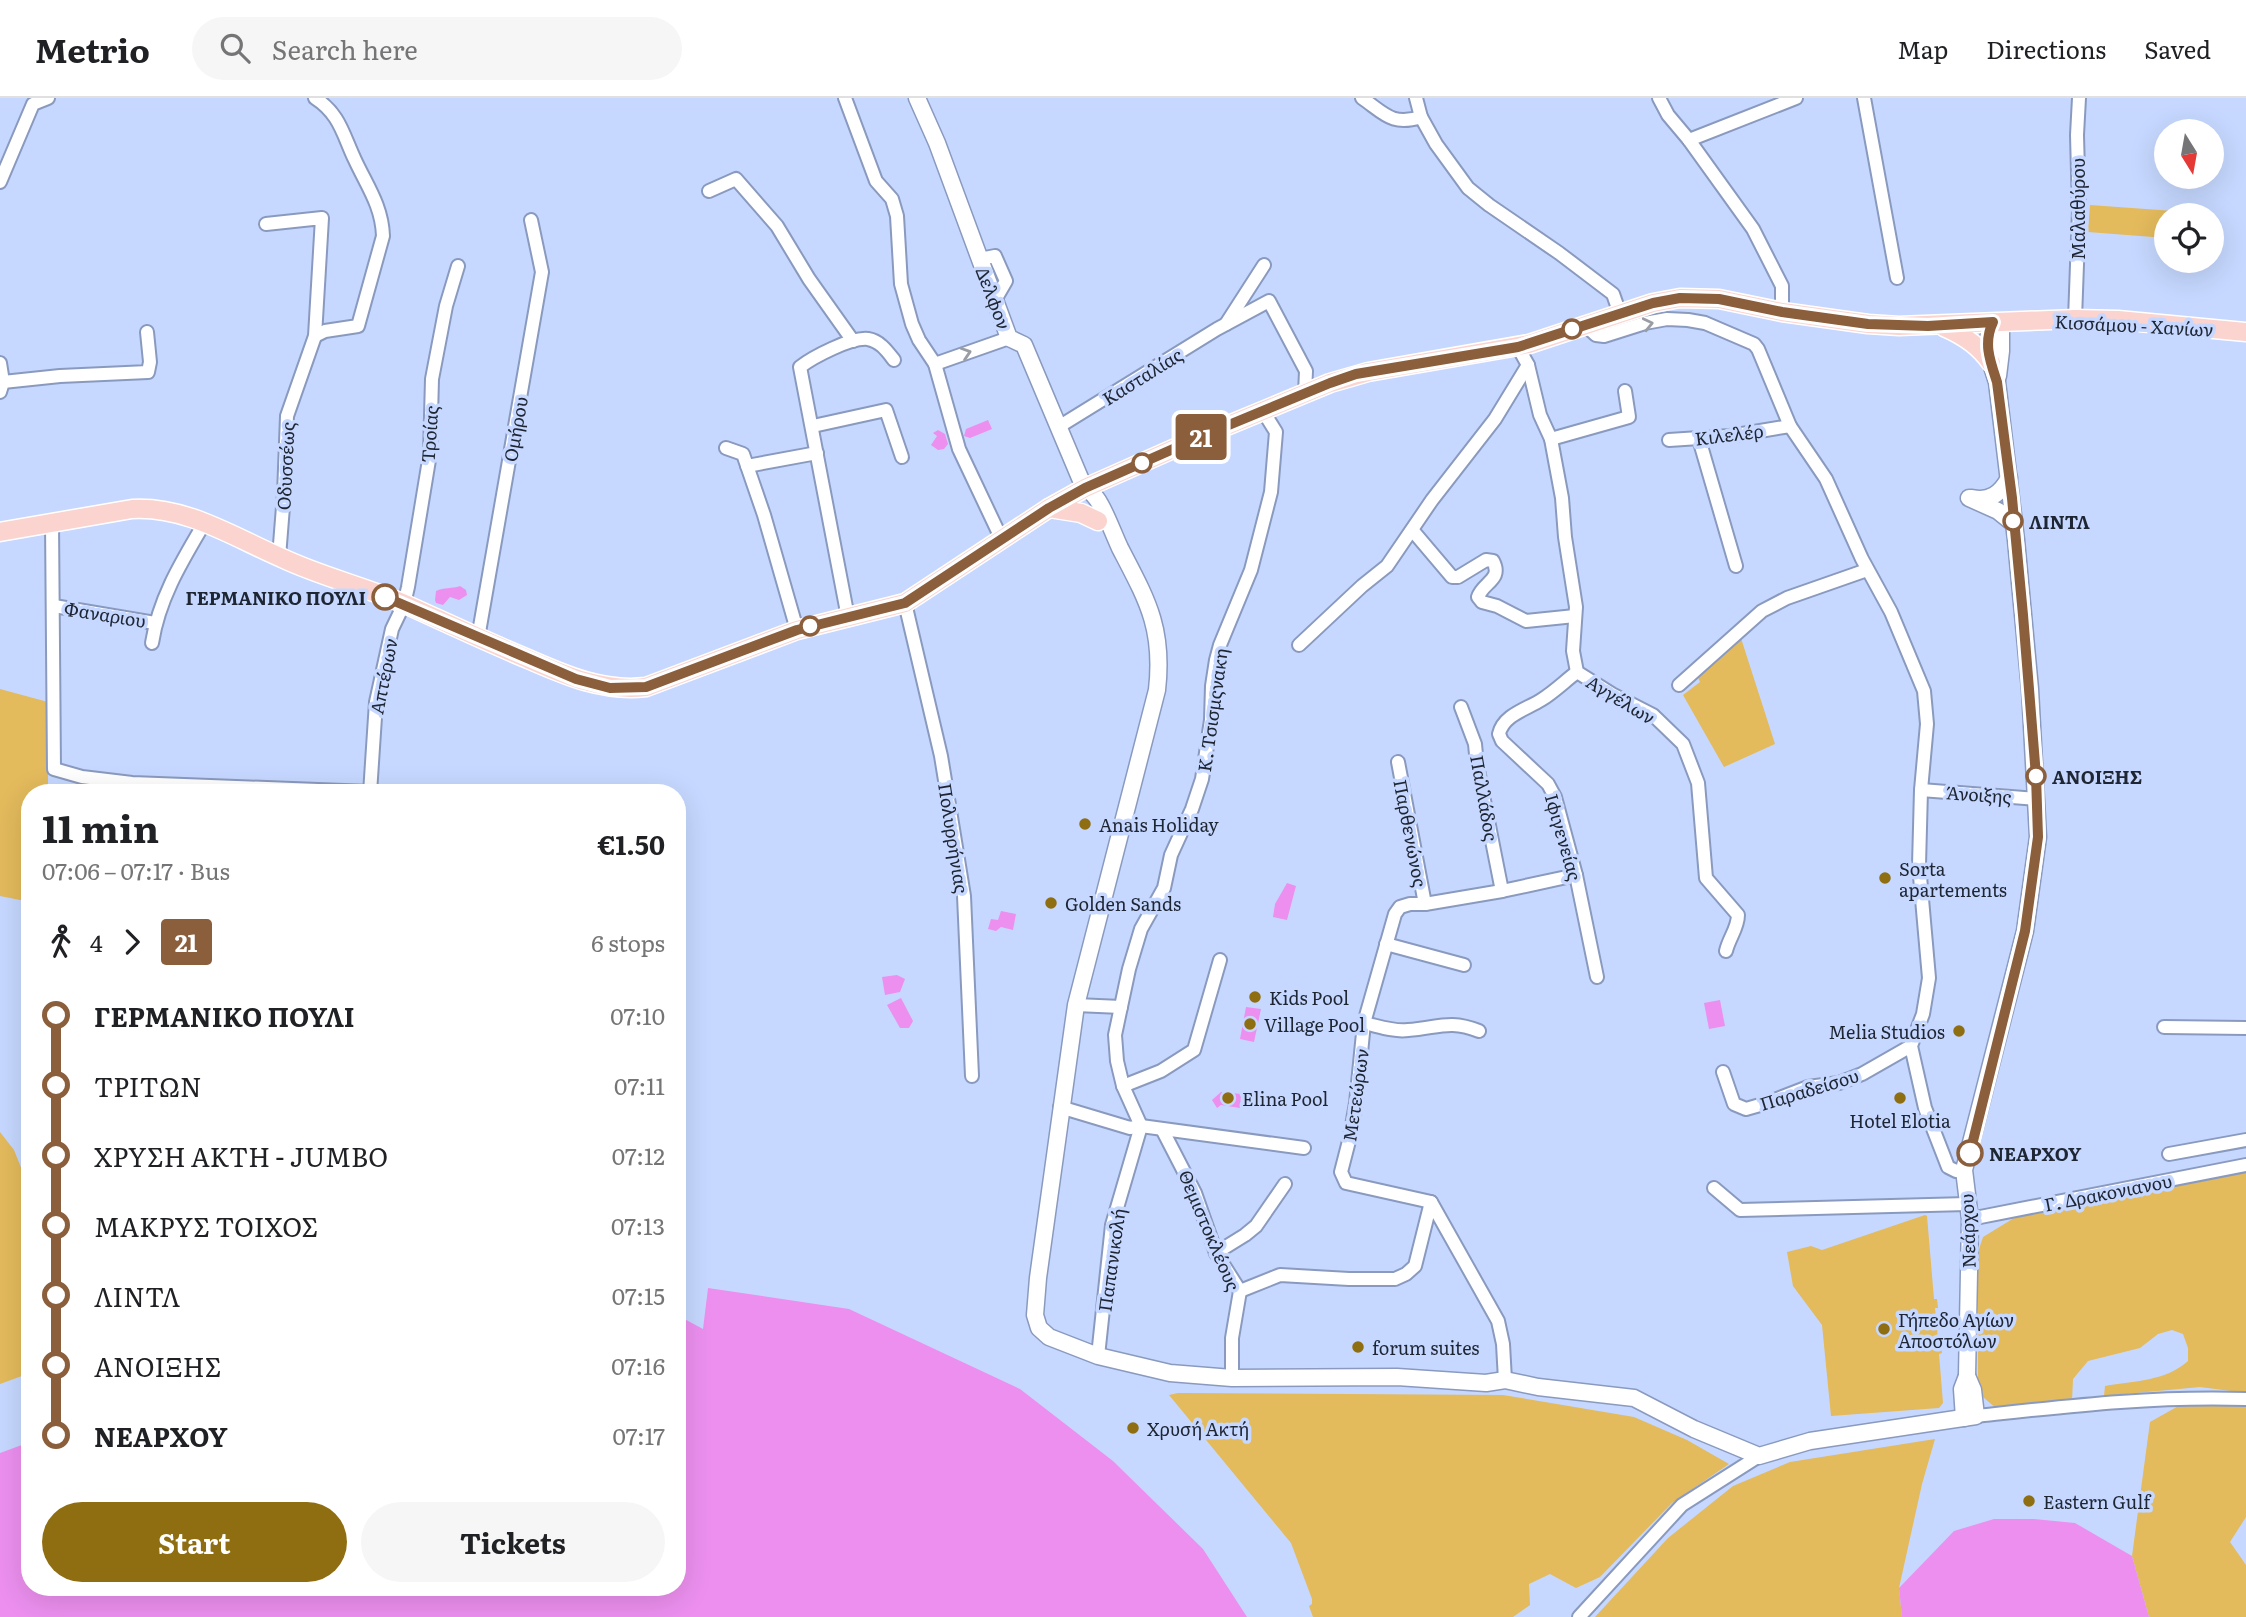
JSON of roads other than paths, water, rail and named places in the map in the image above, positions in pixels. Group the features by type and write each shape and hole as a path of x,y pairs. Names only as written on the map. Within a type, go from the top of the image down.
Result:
{"main road":[{"name":"Κισσάμου - Χανίων","path":"0,532 150,508 169,510 205,522 279,557 404,604 576,679 610,688 631,689 646,687 797,630 905,603 1049,508 1085,488 1330,383 1368,372 1518,347 1653,303 1680,298 1719,299 1782,312 1868,324 1940,325 2075,319 2118,320 2246,332"},
{"path":"1940,325 1973,343 1995,362"},
{"path":"1049,508 1081,513 1098,521"}],"street":[{"path":"0,182 33,104 48,98"},
{"path":"315,98 332,112 343,129 353,157 375,198 383,236 358,326 325,331 315,337"},
{"path":"845,98 876,181 892,199 897,216 901,284 905,303 919,340 935,364 959,449 1002,540"},
{"name":"Δελφον","path":"917,98 937,143 995,300 1003,340 1024,345 1085,488"},
{"path":"1362,98 1393,120 1406,122 1420,118"},
{"path":"1416,98 1420,118 1468,188 1613,294 1620,314"},
{"path":"1659,98 1668,115 1753,229 1782,286 1782,312"},
{"path":"1689,140 1796,98"},
{"path":"1864,98 1897,278"},
{"name":"Μαλαθύρου","path":"2075,319 2079,98"},
{"path":"709,191 736,179 777,226 809,279 853,341"},
{"name":"Οδυσσέως","path":"266,224 322,218 315,337 287,416 279,557"},
{"name":"Ομήρου","path":"478,638 542,272 531,220"},
{"name":"Κασταλίας","path":"1225,325 1264,265"},
{"name":"Τροίας","path":"404,604 430,454 432,379 446,306 458,266"},
{"name":"Κασταλίας","path":"1060,426 1269,301 1306,370"},
{"path":"1585,325 1596,335 1604,336 1645,323 1667,319 1688,320 1705,323 1754,344 1790,426 1826,479 1867,570 1891,612 1924,691 1927,724 1921,790 1919,865 1929,978 1923,1014 1912,1046 1925,1108 1948,1167 1956,1171 1964,1170"},
{"name":"Νεάρχου","path":"1969,1412 1962,1389 1967,1376 1968,1211 1964,1170 2025,931 2038,837 2030,689 2014,523 1995,362 1987,341 1997,322"},
{"path":"0,363 2,387 60,376 149,372 147,332"},
{"path":"846,618 813,426 800,367 809,360 853,341 869,339 884,347 894,360"},
{"path":"935,364 1003,340"},
{"name":"Αγγέλων","path":"1518,347 1528,365 1541,415 1551,439 1562,498 1575,616 1573,651 1577,672 1653,715 1683,744 1698,783 1706,878 1738,915 1738,923 1726,951"},
{"path":"1299,645 1387,566 1432,500 1495,419 1528,365"},
{"path":"1305,393 1306,370 1330,383"},
{"path":"1551,439 1629,418 1625,391"},
{"path":"813,426 886,410 902,457"},
{"name":"Κ. Τσισμςνακη","path":"1141,1126 1123,1086 1115,1035 1140,929 1164,888 1171,855 1202,779 1216,660 1251,570 1271,492 1276,432 1263,411"},
{"name":"Κιλελέρ","path":"1669,440 1730,436 1790,426"},
{"path":"1699,439 1736,566"},
{"path":"726,448 743,454 764,515 797,630"},
{"path":"747,466 817,453"},
{"path":"2009,478 1996,495 1980,500 1969,498 2014,523"},
{"path":"1085,488 1085,505 1119,545"},
{"path":"1085,488 1098,500 1138,580 1153,618 1158,647 1158,679 1135,782 1076,1005 1044,1218 1035,1315 1039,1328 1049,1338 1098,1356 1170,1373 1232,1378 1397,1377 1486,1383 1505,1380 1538,1387 1634,1398 1694,1429 1759,1456"},
{"path":"52,522 54,769 114,784"},
{"path":"152,643 155,623 174,574 205,522"},
{"path":"1413,531 1452,577 1458,577 1486,560 1493,561 1497,573 1479,592 1478,597 1482,601 1526,621 1575,616"},
{"path":"1679,685 1762,611 1796,594 1867,570"},
{"name":"Πολυρρήνιας","path":"905,603 941,756 964,897 972,1076"},
{"name":"Απτέρων","path":"371,784 376,702 393,629 404,604"},
{"name":"Φαναριου","path":"54,606 155,623"},
{"name":"Ιφιγενείας","path":"1577,672 1540,701 1518,710 1499,730 1502,741 1548,783 1555,797 1576,875 1597,977"},
{"name":"Παλλάδος","path":"1461,707 1475,744 1502,891"},
{"name":"Παρθενώνος","path":"1398,762 1425,904"},
{"name":"Άνοιξης","path":"1921,790 2037,799"},
{"name":"Μετεώρων","path":"1431,1202 1346,1183 1341,1172 1356,1103 1364,1023 1395,914 1400,907 1410,904 1502,891 1576,875"},
{"path":"1386,944 1464,965"},
{"path":"1123,1086 1161,1071 1194,1050 1220,960"},
{"path":"1076,1005 1121,1007"},
{"path":"1364,1023 1406,1031 1452,1023 1479,1031"},
{"path":"2164,1027 2246,1028"},
{"name":"Παραδείσου","path":"1723,1073 1734,1104 1746,1109 1808,1087 1839,1083 1862,1074 1912,1046"},
{"path":"1060,1107 1130,1128 1141,1126 1304,1149"},
{"name":"Παπανικολή","path":"1098,1356 1112,1225 1141,1126"},
{"name":"Θεμιστοκλέους","path":"1162,1129 1195,1194 1216,1253 1240,1291 1232,1338 1232,1378"},
{"path":"2169,1154 2246,1140"},
{"name":"Γ. Δρακονιανου","path":"1714,1188 1740,1210 1968,1211 2246,1165"},
{"path":"1216,1253 1256,1226 1285,1184"},
{"path":"1240,1291 1280,1275 1383,1279 1406,1275 1415,1266 1431,1202"},
{"path":"1431,1202 1498,1321 1503,1344 1505,1380"},
{"path":"1578,1617 1682,1505 1759,1456 1810,1441 1969,1412 2181,1397 2246,1399"}],"place":[{"name":"ΛΙΝΤΛ","path":"2013,521"},
{"name":"ΓΕΡΜΑΝΙΚΟ ΠΟΥΛΙ","path":"385,597"},
{"name":"ΑΝΟΙΞΗΣ","path":"2036,776"},
{"name":"Anais Holiday","path":"1085,824"},
{"name":"Sorta apartements","path":"1885,878"},
{"name":"Golden Sands","path":"1051,903"},
{"name":"Kids Pool","path":"1255,997"},
{"name":"Village Pool","path":"1250,1024"},
{"name":"Melia Studios","path":"1959,1031"},
{"name":"Elina Pool","path":"1228,1098"},
{"name":"Hotel Elotia","path":"1900,1098"},
{"name":"ΝΕΑΡΧΟΥ","path":"1970,1153"},
{"name":"Γήπεδο Αγίων Αποστόλων","path":"1884,1329"},
{"name":"forum suites","path":"1358,1347"},
{"name":"Χρυσή Ακτή","path":"1133,1428"},
{"name":"Eastern Gulf","path":"2029,1501"}]}
